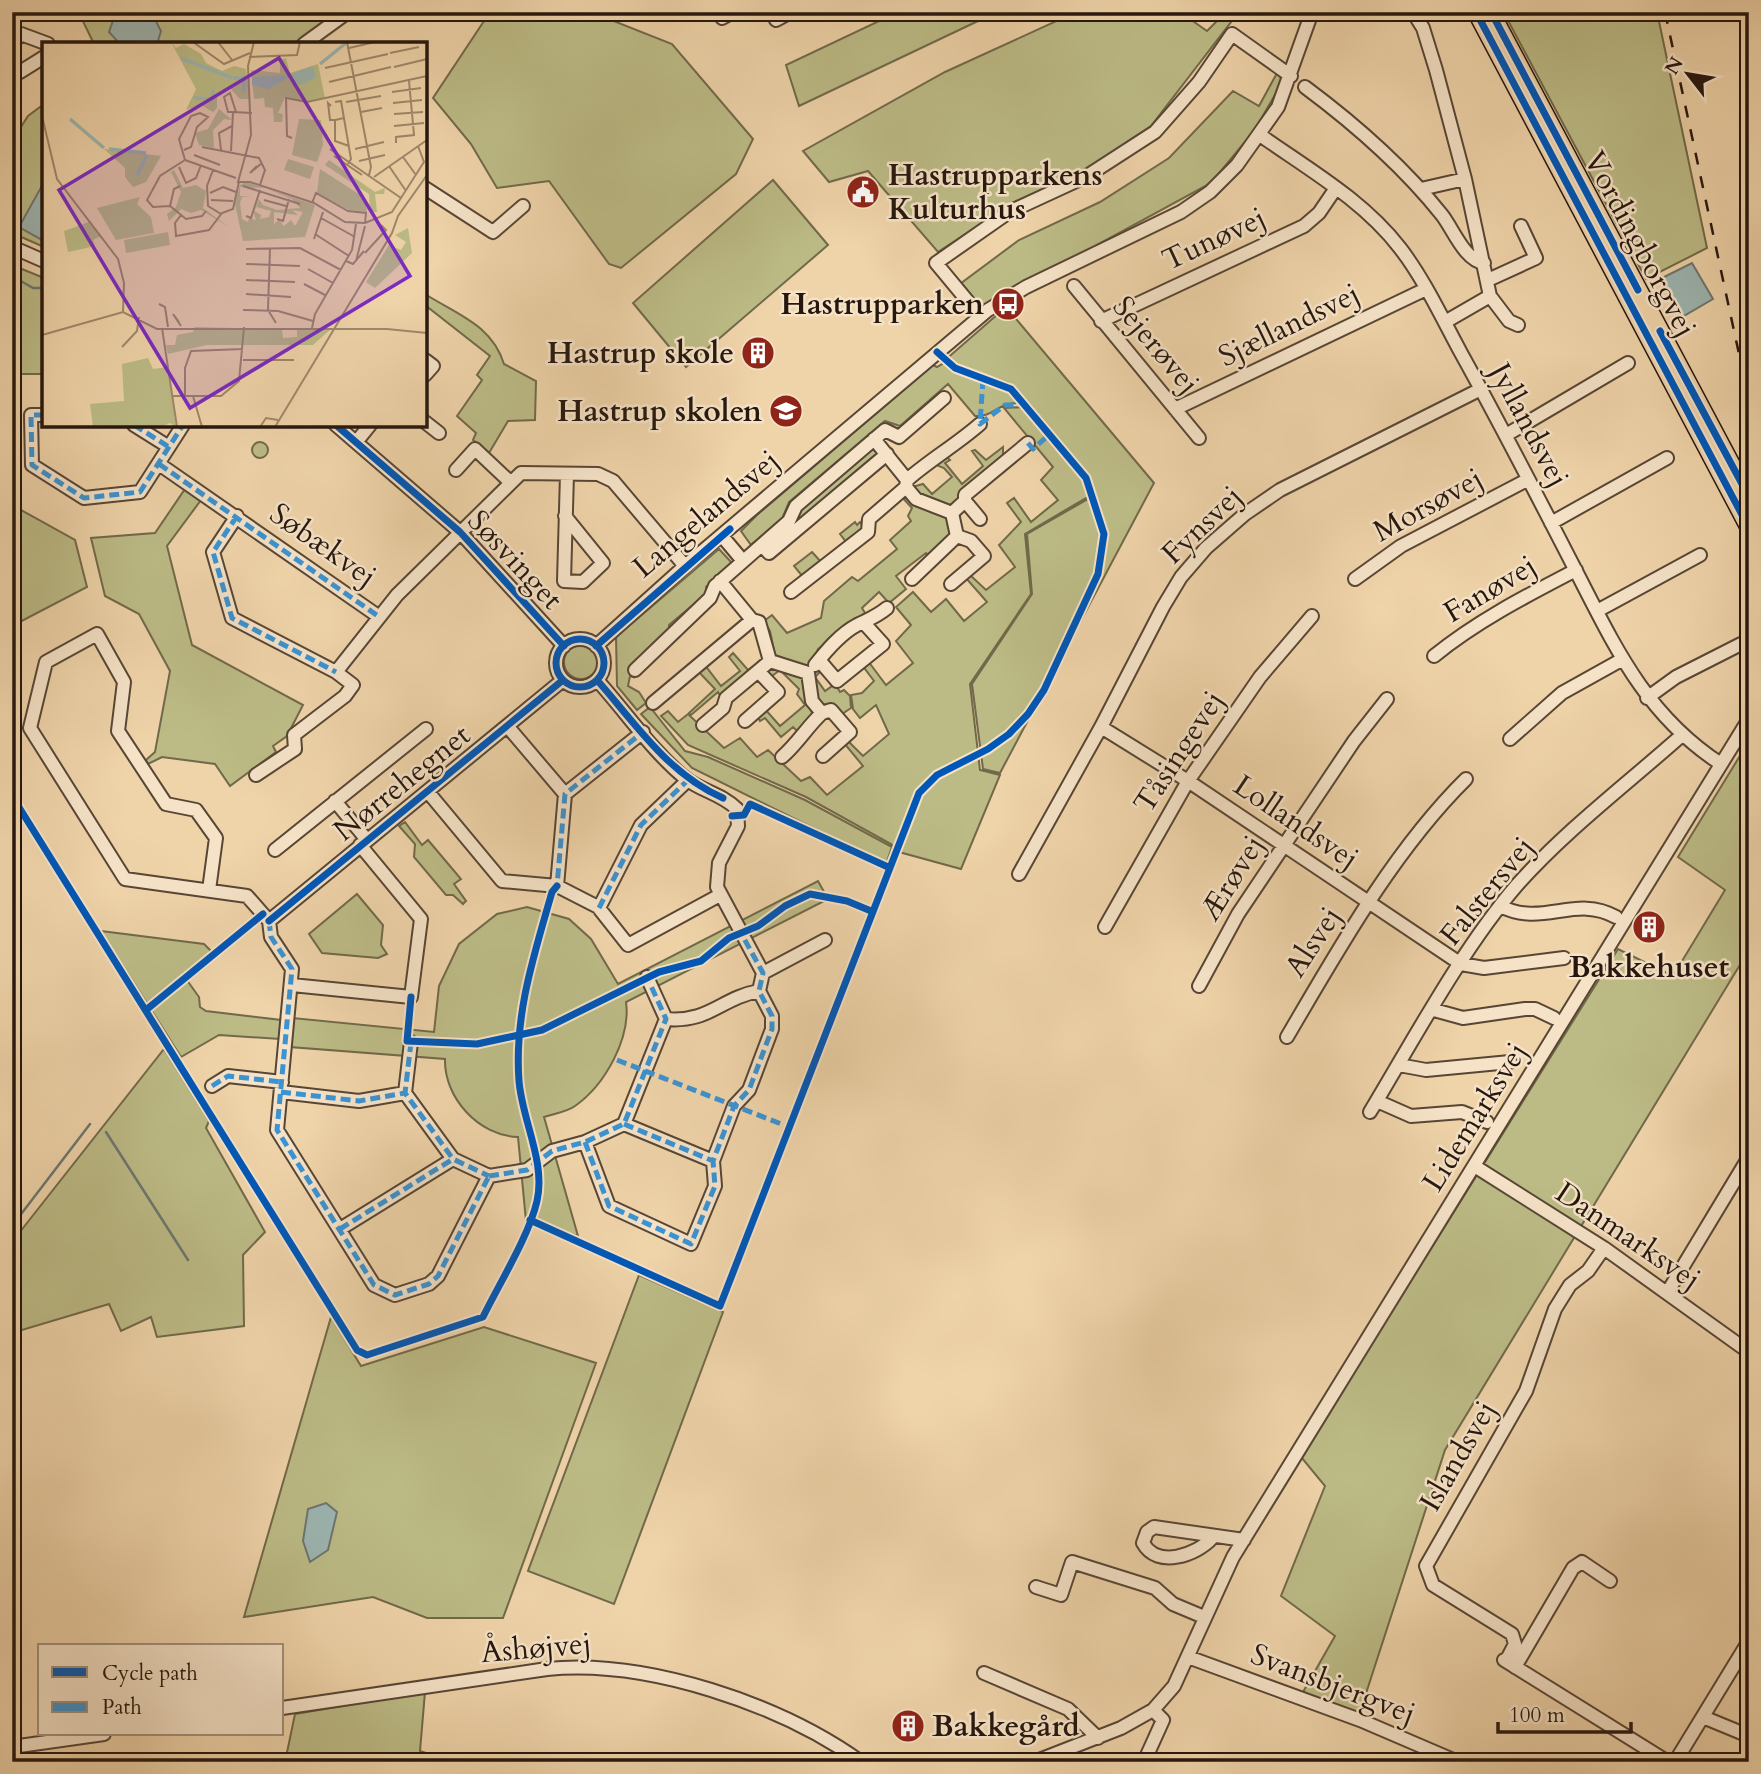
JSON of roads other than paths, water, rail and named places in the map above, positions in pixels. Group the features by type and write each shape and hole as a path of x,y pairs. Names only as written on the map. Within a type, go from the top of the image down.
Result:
{"main road":[{"name":"Vordingborgvej","path":"1476,12 1749,528"},
{"name":"Vordingborgvej","path":"1491,12 1749,497"}],"street":[{"path":"307,42 348,12"},
{"path":"776,20 791,12"},
{"name":"Langelandsvej","path":"596,646 685,566 980,316 1026,287 1181,212 1210,192 1237,165 1278,107 1312,12"},
{"path":"1413,12 1423,28 1436,70 1465,179 1490,296"},
{"path":"12,43 21,34 43,42"},
{"path":"980,316 936,263 1009,212 1087,176 1155,132 1199,82 1232,34 1291,76"},
{"path":"12,66 20,72 42,58"},
{"path":"1305,87 1398,162 1472,258 1484,262"},
{"name":"Jyllandsvej","path":"1260,135 1367,213 1400,248 1426,289 1481,389 1597,611 1647,698 1682,735 1721,764"},
{"path":"1421,189 1465,179"},
{"name":"Tunøvej","path":"1101,321 1304,226 1319,213 1336,188"},
{"path":"427,189 493,232 523,206"},
{"path":"1488,280 1536,258 1521,226"},
{"path":"12,247 42,260"},
{"name":"Sejerøvej","path":"1074,286 1199,438"},
{"name":"Sjællandsvej","path":"1175,409 1426,289"},
{"path":"1444,322 1490,296"},
{"path":"1490,296 1496,299 1509,321 1518,325"},
{"path":"1506,435 1628,363"},
{"name":"Fynsvej","path":"1019,874 1101,727 1163,607 1181,577 1206,548 1245,514 1280,491 1481,389"},
{"path":"635,670 709,598 720,581 789,521 796,506 885,430 899,437 944,398"},
{"path":"42,415 31,415 32,466 84,498 140,492 182,427"},
{"path":"427,424 439,433"},
{"path":"790,592 869,532 869,519 937,454 949,451 980,424"},
{"path":"137,427 169,447"},
{"name":"Søsvinget","path":"339,427 460,533 564,646"},
{"path":"357,441 368,427"},
{"path":"874,439 916,499 952,513"},
{"path":"981,519 965,501 965,495 1028,443"},
{"name":"Søsvinget","path":"456,470 475,449 510,482"},
{"path":"762,545 769,553 887,454"},
{"path":"1551,523 1667,458"},
{"name":"Søbækvej","path":"159,464 378,616"},
{"path":"510,482 522,473 598,474 613,481 685,566"},
{"path":"565,516 603,564 583,582 564,581 565,516 566,474"},
{"name":"Morsøvej","path":"1355,579 1401,546 1528,480"},
{"name":"Søbækvej","path":"237,516 214,552 232,618 336,672 378,616 510,482"},
{"path":"952,513 965,501"},
{"path":"952,513 957,536"},
{"path":"722,536 743,561"},
{"path":"912,579 957,536"},
{"path":"951,584 984,556 971,541 957,536"},
{"path":"1597,611 1700,555"},
{"name":"Fanøvej","path":"1434,656 1472,627 1576,570"},
{"path":"720,581 752,620 760,622 770,661"},
{"path":"807,673 823,652 856,625 887,608"},
{"name":"Tåsingevej","path":"1105,927 1188,781 1260,677 1312,616"},
{"path":"653,702 752,620"},
{"path":"819,660 837,681 883,644 864,623"},
{"path":"209,890 216,838 196,810 166,804 118,731 124,682 97,634 46,662 30,728 125,879 247,897 269,921 271,937 292,969 277,1130 374,1285 382,1291 395,1294 429,1284 444,1266 489,1176"},
{"path":"579,639 596,646 604,662 597,680 581,687 563,680 556,664 564,646 579,639"},
{"path":"1647,698 1676,677 1741,644"},
{"path":"1510,738 1562,693 1623,659"},
{"path":"703,725 723,708 726,698 770,661"},
{"path":"770,661 807,673"},
{"path":"745,720 778,692 758,671"},
{"path":"256,775 295,749 294,735 345,696 353,685 336,672"},
{"path":"807,673 812,701 822,713"},
{"name":"Nørrehegnet","path":"269,921 563,680"},
{"path":"585,1142 609,1206 696,1247 715,1186 713,1161 734,1106 749,1090 772,1029 772,1016 760,991 762,973 720,895 717,871 738,826 737,809 723,798 688,780 669,763 597,680"},
{"name":"Ærøvej","path":"1199,986 1238,914 1354,741 1387,699"},
{"path":"782,757 800,742 804,730 822,713 831,710 850,732 823,756"},
{"name":"Lidemarksvej","path":"1040,1760 1098,1738 1153,1710 1174,1686 1204,1617 1244,1540 1476,1167 1749,719"},
{"name":"Nørrehegnet","path":"508,727 565,794"},
{"name":"Lollandsvej","path":"1101,727 1284,844 1461,964"},
{"name":"Nørrehegnet","path":"275,850 426,729"},
{"path":"557,886 565,794 643,732"},
{"name":"Falstersvej","path":"1370,1112 1500,906 1535,866 1682,735"},
{"name":"Alsvej","path":"1287,1037 1329,963 1369,904 1430,817 1466,779"},
{"path":"599,908 641,825 688,780"},
{"path":"428,792 502,881 557,886 599,908 628,945 720,895"},
{"name":"Nørrehegnet","path":"335,801 364,842"},
{"path":"292,985 411,997 421,919 364,842"},
{"path":"1500,906 1526,916 1591,907 1616,916"},
{"path":"762,973 825,940"},
{"path":"1461,964 1484,968 1564,958"},
{"path":"411,1042 405,1093 453,1159 489,1176 518,1173 552,1151 585,1142 624,1124 666,1019 647,977"},
{"path":"666,1019 696,1019 746,994 760,991"},
{"path":"1434,1010 1463,1018 1535,1009 1553,1018"},
{"path":"1399,1065 1426,1070 1510,1062"},
{"path":"212,1086 228,1076 359,1101 405,1093"},
{"path":"1377,1101 1411,1116 1462,1112 1487,1122"},
{"path":"624,1124 713,1161"},
{"path":"1667,1293 1749,1157"},
{"path":"340,1229 453,1159"},
{"name":"Danmarksvej","path":"1476,1167 1604,1248 1749,1352"},
{"name":"Islandsvej","path":"1509,1663 1516,1644 1512,1634 1433,1585 1426,1566 1526,1391 1555,1309 1570,1285 1588,1271 1604,1248"},
{"path":"1212,1538 1205,1546 1181,1557 1154,1554 1143,1543 1147,1532 1154,1527 1191,1530 1212,1538 1237,1537 1244,1540"},
{"path":"1036,1587 1061,1595 1072,1562 1155,1587 1173,1604 1204,1617"},
{"path":"1611,1581 1582,1562 1573,1568 1509,1663 1668,1762"},
{"path":"1675,1762 1749,1642"},
{"name":"Svansbjergvej","path":"1188,1657 1360,1720 1458,1762"},
{"name":"Åshøjvej","path":"284,1708 547,1669 581,1666 618,1668 691,1686 785,1718 861,1762"},
{"path":"984,1673 1068,1709 1098,1738"},
{"path":"1144,1762 1163,1720 1153,1710"},
{"path":"1703,1717 1749,1736"},
{"path":"12,1747 90,1736"}],"water":[{"path":"116,12 151,12 161,31 158,42 118,42 109,32"},
{"path":"42,186 42,240 19,227"},
{"path":"1692,263 1713,299 1682,317 1662,278"},
{"path":"326,1503 337,1512 328,1550 310,1562 303,1541 308,1509"}],"waterway":[{"path":"12,276 33,288 42,288"},
{"path":"12,1226 90,1124"},
{"path":"106,1132 188,1260"}],"railway":[{"path":"1665,12 1749,400"}],"place":[{"name":"Hastrupparkens Kulturhus","path":"863,192"},
{"name":"Hastrupparken","path":"1008,304"},
{"name":"Hastrup skole","path":"758,353"},
{"name":"Hastrup skolen","path":"786,411"},
{"name":"Bakkehuset","path":"1649,927"},
{"name":"Bakkegård","path":"908,1726"}]}
